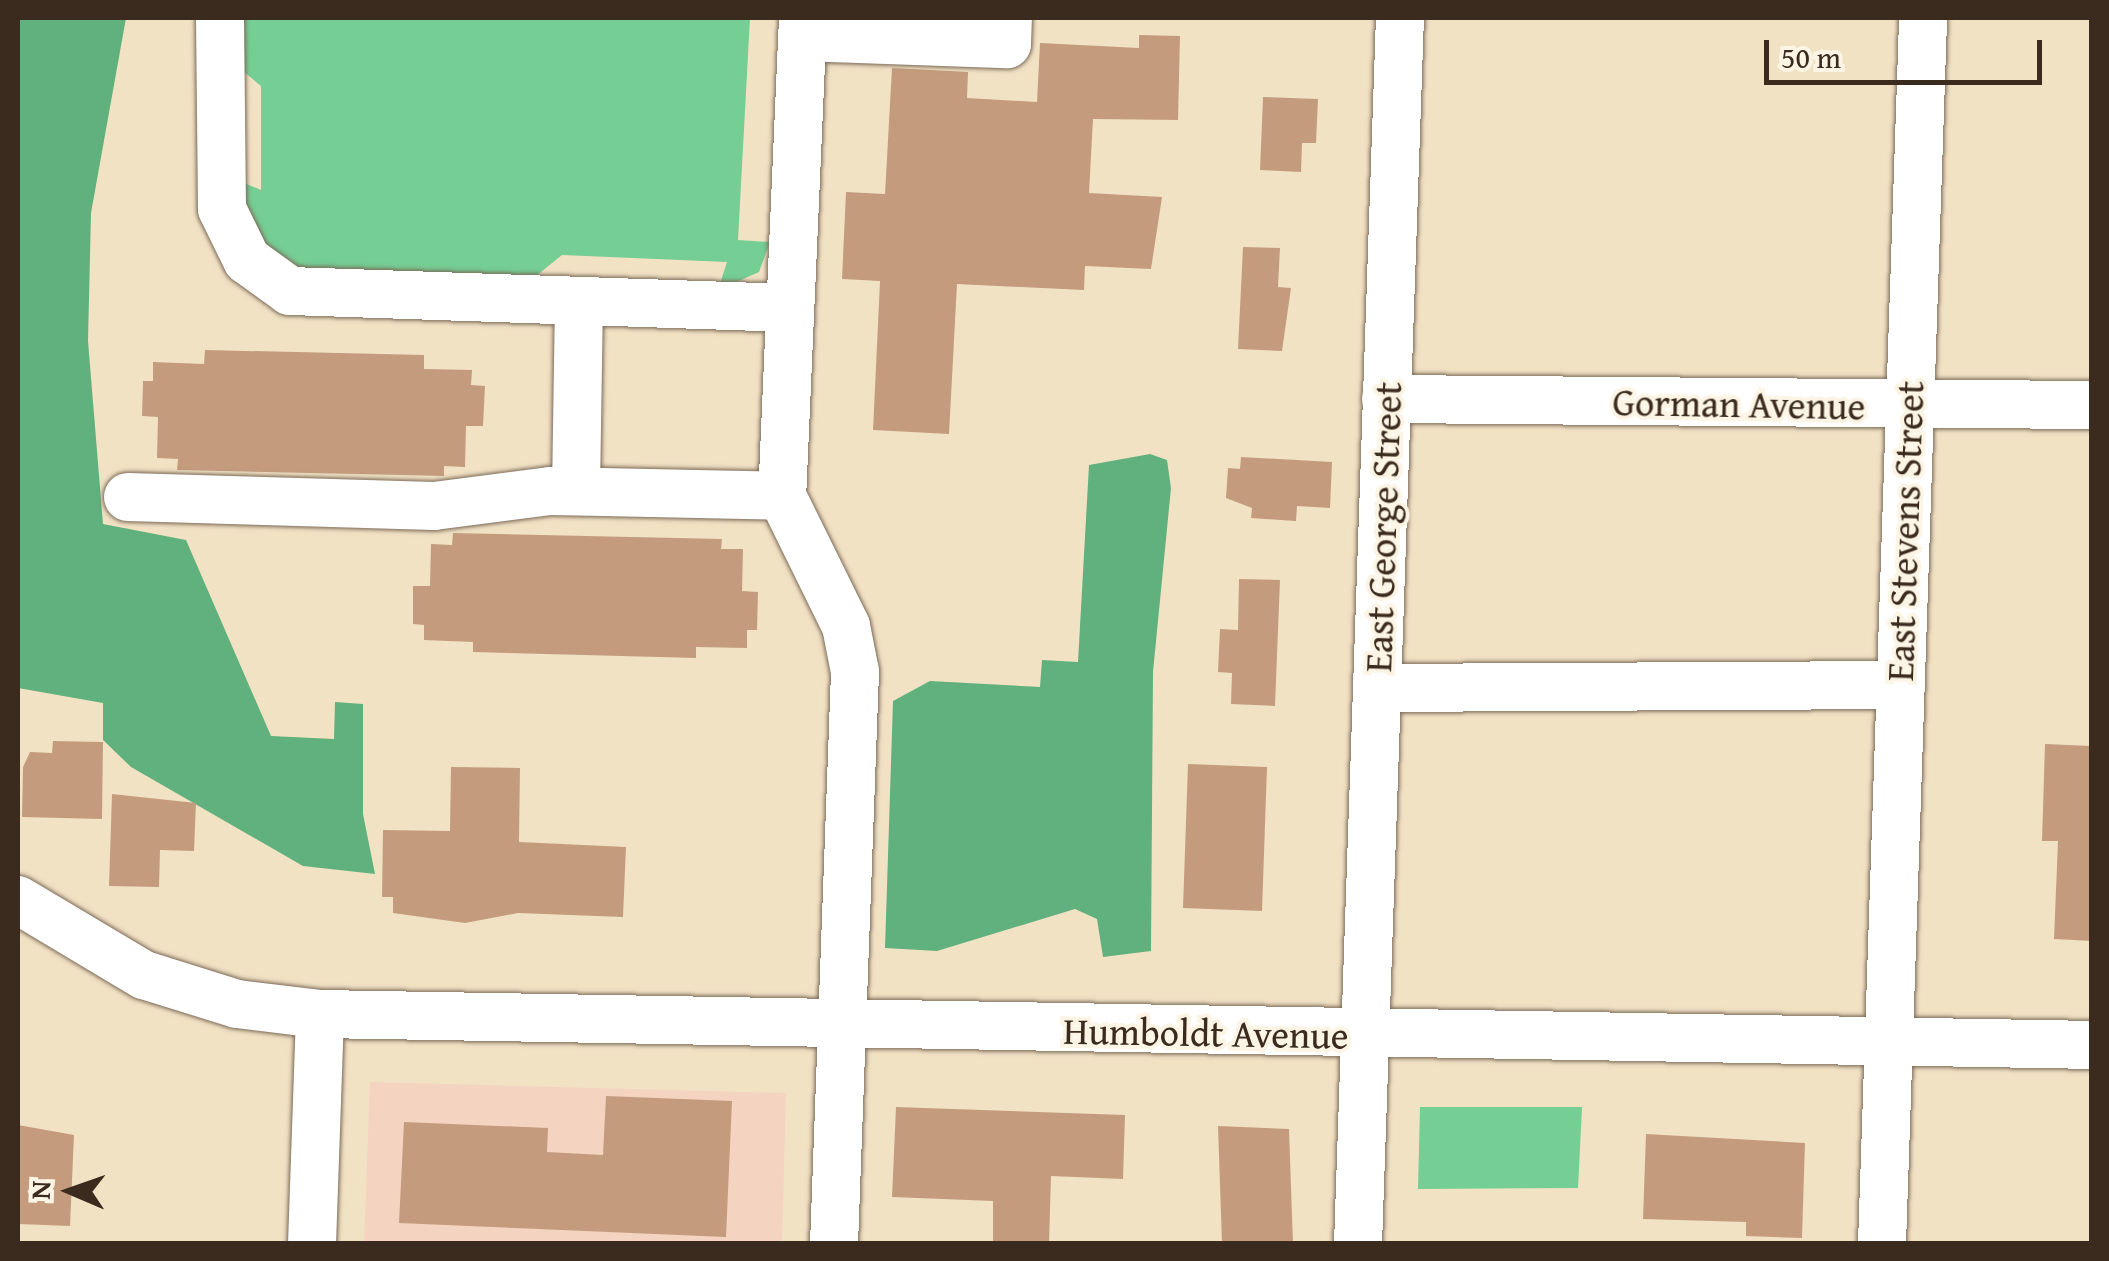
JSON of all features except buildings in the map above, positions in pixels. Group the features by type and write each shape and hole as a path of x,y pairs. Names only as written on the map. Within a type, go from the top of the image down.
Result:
{"street":[{"path":"220,18 222,209 264,274 318,298 790,308"},
{"path":"834,1244 854,662 846,626 782,496 803,27 1007,44 1008,18"},
{"name":"East George Street","path":"1358,1244 1400,18"},
{"name":"East Stevens Street","path":"1882,1244 1923,18"},
{"path":"576,491 578,304"},
{"name":"Gorman Avenue","path":"1386,399 2092,406"},
{"path":"128,498 434,506 576,491 782,496"},
{"path":"1378,688 1901,685"},
{"name":"Humboldt Avenue","path":"18,900 144,975 236,1004 320,1014 1365,1036 2092,1045"},
{"path":"312,1244 320,1014"}],"shaded area":[{"path":"370,1082 786,1093 782,1243 364,1244"}],"green space":[{"path":"18,18 126,18 91,213 88,341 103,524 186,540 271,736 334,739 335,702 363,704 363,814 375,874 303,866 131,767 103,740 103,703 18,688"},
{"path":"233,18 750,18 738,240 770,242 759,272 718,290 727,262 562,255 526,284 318,298 232,237 232,178 261,190 261,86 232,62"},
{"path":"1150,454 1167,460 1171,488 1153,672 1151,951 1103,957 1097,919 1075,909 937,951 885,948 893,701 930,681 1040,687 1042,660 1078,662 1089,465"},
{"path":"1420,1107 1582,1107 1578,1188 1418,1189"}]}
